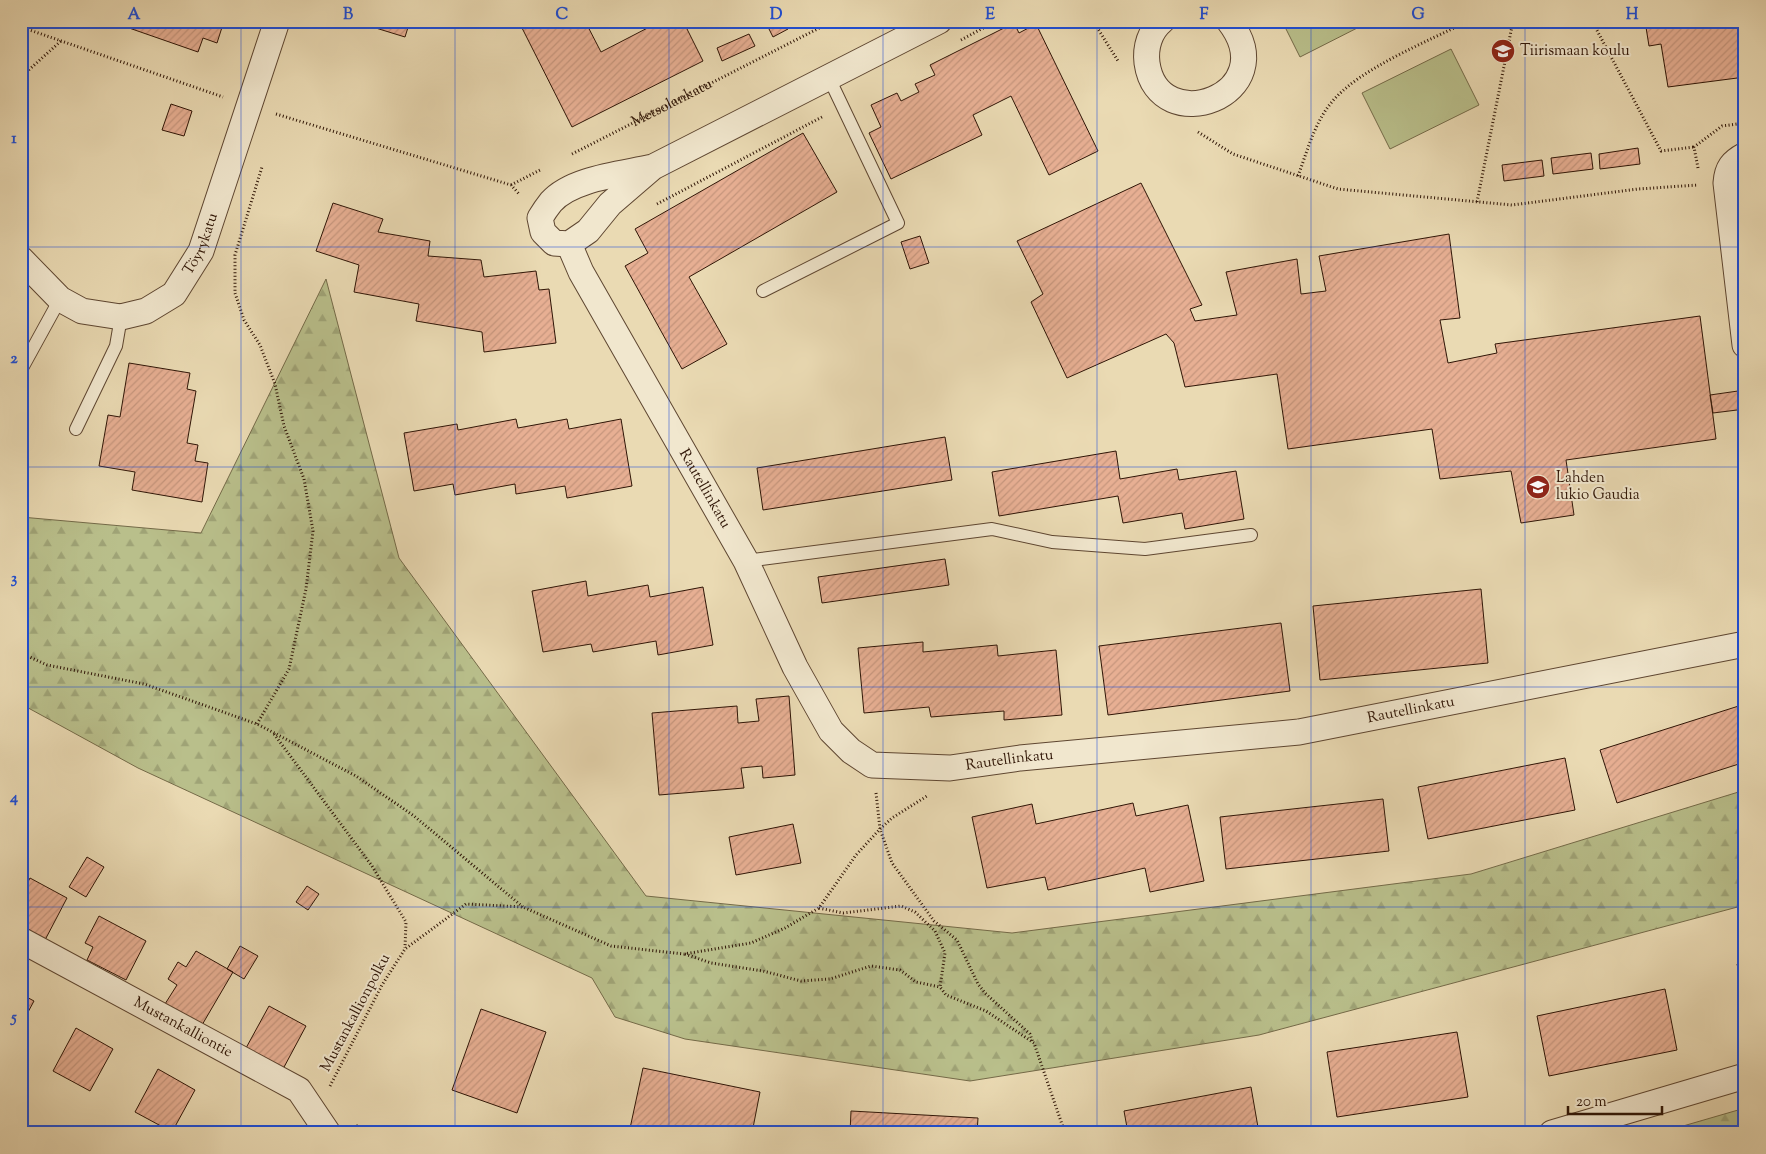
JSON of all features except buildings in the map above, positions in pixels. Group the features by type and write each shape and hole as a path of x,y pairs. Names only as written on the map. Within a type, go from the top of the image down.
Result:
{"street":[{"name":"Töyrykatu","path":"21,259 60,299 82,311 121,317 146,311 174,294 201,252 277,21"},
{"path":"653,167 592,180 567,190 551,201 540,218 543,232 554,243 569,244 588,230 610,204 653,167 939,21"},
{"path":"1159,22 1150,37 1146,53 1148,70 1156,85 1168,96 1183,103 1200,104 1216,100 1230,90 1239,77 1243,62 1243,47 1238,32 1229,21"},
{"path":"1745,155 1733,162 1727,174 1726,183 1745,345"},
{"name":"Rautellinkatu","path":"569,244 581,272 746,561 795,667 831,731 851,751 872,765 950,768 1020,758 1300,732 1745,644"},
{"name":"Mustankalliontie","path":"21,940 299,1090 328,1133"},
{"path":"1552,1133 1745,1076"}],"lane":[{"path":"763,291 898,223 829,78"},
{"path":"21,370 60,299"},
{"path":"76,429 116,346 121,317"},
{"path":"746,561 992,529 1052,542 1144,549 1251,535"}],"path":[{"name":"Metsolankatu","path":"563,158 833,21"},
{"path":"953,45 996,21"},
{"path":"1093,21 1106,45 1121,65"},
{"path":"1298,176 1314,131 1330,104 1355,79 1468,21"},
{"path":"1477,202 1513,21"},
{"path":"1592,21 1661,151 1694,147"},
{"path":"21,77 62,40"},
{"path":"648,208 842,106"},
{"path":"274,124 277,114"},
{"path":"1722,126 1745,123"},
{"path":"1193,130 1234,154 1338,189 1512,205 1638,189 1700,185"},
{"path":"257,724 289,669 306,589 313,531 304,479 284,426 276,384 260,345 244,320 234,293 235,255 263,161"},
{"path":"511,185 546,167"},
{"path":"21,653 47,665 144,684 257,724 356,776 414,816 523,907"},
{"path":"274,733 372,866 397,906 406,922 405,948"},
{"name":"Mustankallionpolku","path":"327,1092 382,985 405,948 466,904 523,907 611,946 684,954 751,943 785,928 819,908 856,854 892,818 938,789 950,768"},
{"path":"876,789 880,829 892,863 934,921 957,940 978,984 1030,1034 1065,1133"},
{"path":"819,908 843,913 901,906 915,912 936,931 945,953 940,987"},
{"path":"684,954 711,963 762,971 802,981 830,978 871,966 900,970 916,982 940,987 946,995 986,1011 1034,1043"},
{"path":"354,1123 361,1133"}],"green space":[{"path":"1282,21 1371,21 1300,57"},
{"path":"1451,49 1479,105 1390,149 1362,93"},
{"path":"326,279 399,558 646,896 1012,933 1471,874 1745,790 1745,905 1259,1035 970,1081 685,1039 615,1017 592,978 138,768 21,704 21,517 201,533"},
{"path":"1745,1108 1745,1133 1659,1133"}],"place":[{"name":"Tiirismaan koulu","path":"1503,51"},
{"name":"Lahden lukio Gaudia","path":"1538,487"}]}
